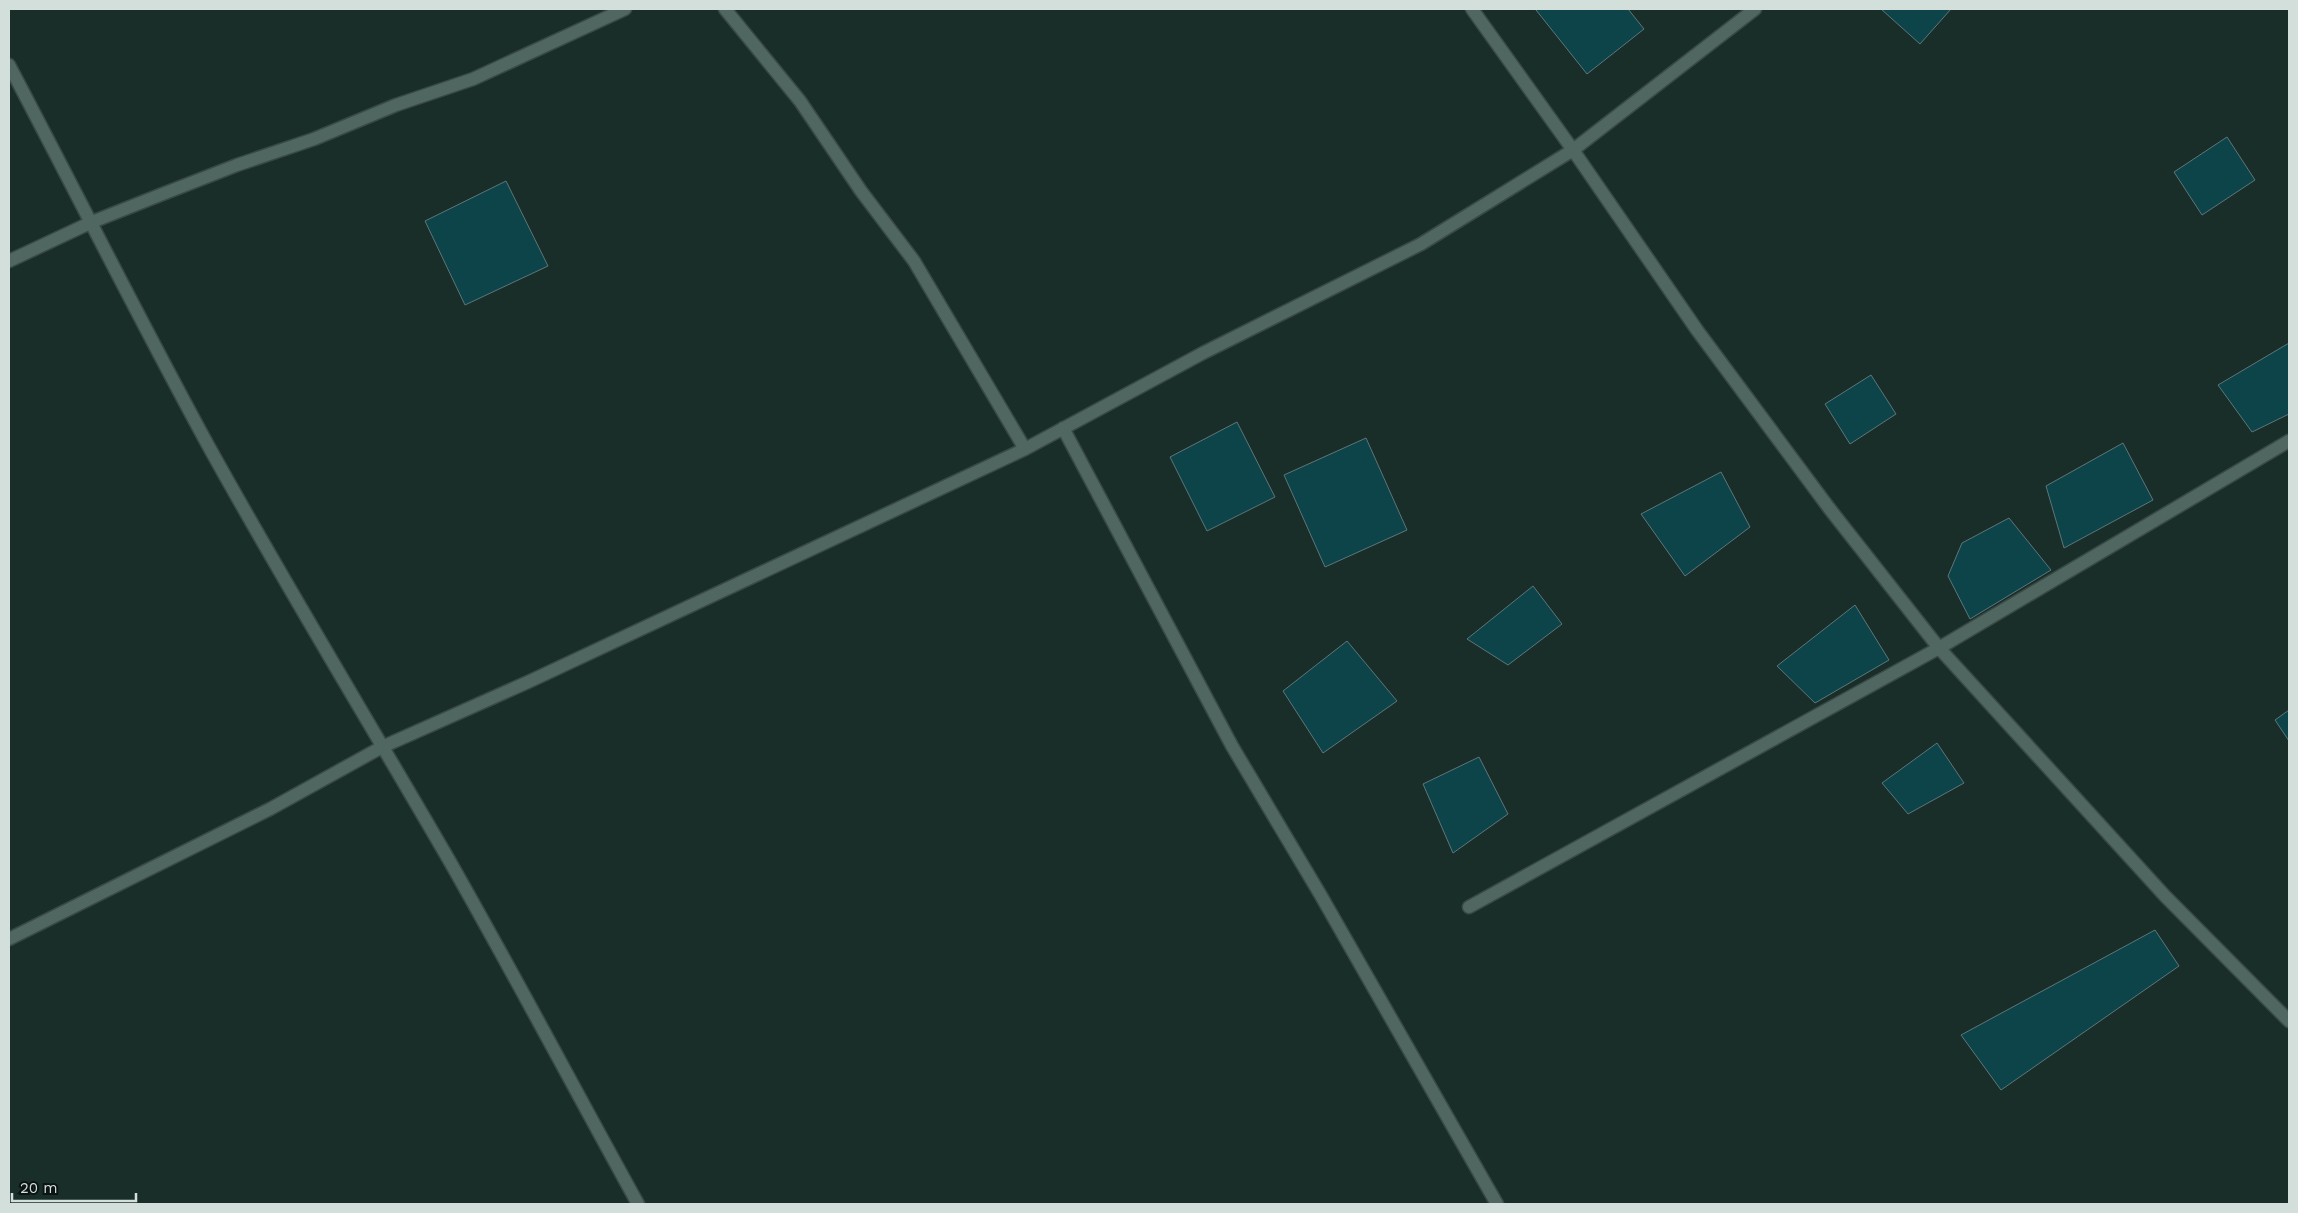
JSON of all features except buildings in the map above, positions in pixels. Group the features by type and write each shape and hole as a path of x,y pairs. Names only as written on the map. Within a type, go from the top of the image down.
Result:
{"street":[{"path":"9,261 92,222 237,165 314,139 396,105 473,79 625,9"},
{"path":"724,9 800,101 861,191 914,261 1025,449"},
{"path":"1472,9 1573,150 1697,330 1829,508 1939,648 2165,896 2289,1021"},
{"path":"9,939 270,809 382,747 528,682 1025,449 1203,353 1421,244 1573,150 1755,9"},
{"path":"9,64 146,330 210,448 451,864 638,1204"},
{"path":"1063,428 1232,746 1320,894 1497,1204"},
{"path":"1469,907 1939,648 2289,441"}]}
